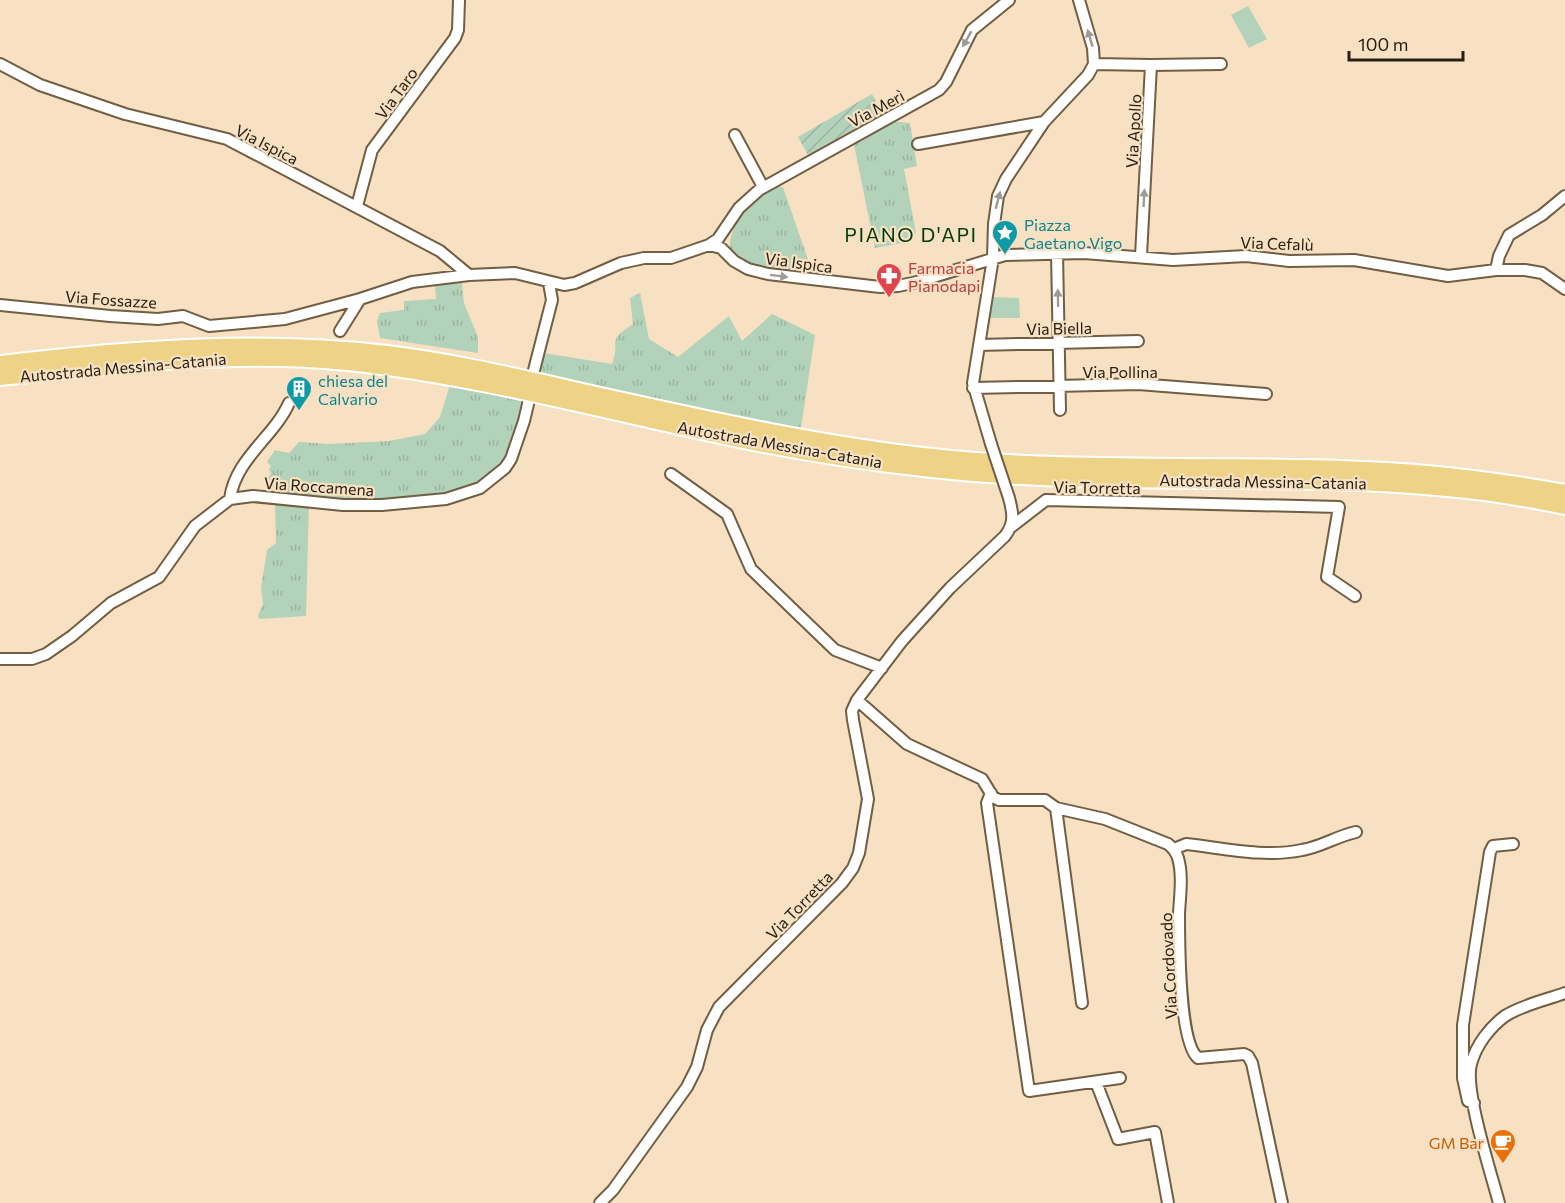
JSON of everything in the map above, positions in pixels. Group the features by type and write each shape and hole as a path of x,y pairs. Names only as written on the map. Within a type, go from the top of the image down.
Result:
{"highway":[{"name":"Autostrada Messina-Catania","path":"0,364 184,347 268,345 343,349 435,361 808,440 934,457 1040,464 1403,472 1487,480 1565,493"},
{"name":"Autostrada Messina-Catania","path":"0,377 184,359 268,358 333,361 433,373 778,446 903,466 969,473 1048,477 1412,485 1486,492 1565,506"}],"street":[{"name":"Via Taro","path":"357,206 372,150 455,38 458,30 459,0"},
{"name":"Via Merì","path":"724,231 748,198 763,187 939,90 946,82 972,30 1009,0"},
{"path":"1011,527 1013,513 1010,498 973,388 993,258 994,224 998,196 1006,179 1044,122 1088,75 1094,64 1093,48 1079,0"},
{"name":"Via Ispica","path":"0,64 40,85 125,114 227,139 440,251 469,275"},
{"path":"1094,64 1221,64"},
{"name":"Via Apollo","path":"1141,256 1151,65"},
{"path":"918,144 1044,122"},
{"path":"735,135 763,187"},
{"path":"1496,270 1499,256 1509,235 1542,215 1565,196"},
{"path":"724,250 733,218"},
{"path":"724,231 724,250"},
{"path":"340,331 360,299 412,282 469,275 516,273 564,285 626,261 671,258 709,245 724,231"},
{"name":"Via Ispica","path":"709,245 724,250 748,269 768,274 880,287 917,282 993,258 1017,254"},
{"path":"1057,253 1060,410"},
{"name":"Via Cefalù","path":"1017,254 1141,256 1173,260 1233,256 1289,261 1354,260 1448,276 1496,270 1525,270 1542,273 1565,289"},
{"path":"549,283 552,300"},
{"path":"533,374 552,300 564,285"},
{"name":"Via Fossazze","path":"0,305 158,319 183,315 209,326 285,319 349,300 360,299"},
{"name":"Via Biella","path":"979,345 1138,341"},
{"name":"Via Pollina","path":"973,388 1138,384 1266,394"},
{"name":"Via Roccamena","path":"290,402 283,417 243,467 234,484 230,499 253,496 343,505 382,505 446,499 463,495 480,488 493,479 511,459 529,400"},
{"path":"671,474 727,514 751,568 835,650 882,668"},
{"path":"0,659 32,659 46,654 72,636 111,603 159,577 195,526 230,499"},
{"name":"Via Torretta","path":"607,1201 687,1087 697,1067 711,1020 719,1007 842,883 853,868 859,853 868,799 852,711 857,700 902,641 950,588 1005,536 1011,527 1046,500 1339,507 1327,577 1355,596"},
{"path":"857,700 907,744 982,779 991,793 999,800 1045,800 1056,808 1105,819 1168,844 1174,849 1186,844 1285,853 1304,850 1356,832"},
{"path":"991,793 987,803 1029,1091 1120,1078"},
{"path":"1056,808 1082,1003"},
{"path":"1474,1103 1468,1101 1463,1078 1462,1044 1468,990 1490,852 1493,846 1513,844"},
{"name":"Via Cordovado","path":"1174,849 1180,867 1179,917 1183,1014 1192,1054 1198,1058 1244,1054 1248,1056 1252,1063 1282,1203"},
{"path":"1499,1203 1470,1088 1471,1065 1484,1037 1507,1015 1565,993"},
{"path":"1096,1082 1118,1139 1155,1132 1168,1203"}],"green space":[{"path":"1248,6 1267,39 1249,48 1231,15"},
{"path":"872,94 882,113 808,155 798,137"},
{"path":"889,121 910,123 917,166 904,169 916,233 907,242 875,248 853,140"},
{"path":"772,186 783,187 814,277 756,269 736,258 730,250 736,219 746,204"},
{"path":"462,283 464,303 478,337 478,353 380,338 377,321 380,313 404,310 404,301 436,299 435,285"},
{"path":"640,293 649,339 678,357 729,316 742,341 772,314 815,335 801,428 630,398 538,375 544,353 612,364 616,339 633,324 630,298"},
{"path":"991,297 1019,298 1020,318 988,318"},
{"path":"450,385 524,402 515,440 507,458 487,479 473,487 450,495 363,501 299,496 280,491 265,483 271,473 269,470 271,466 267,462 275,450 289,453 299,442 329,444 389,441 425,434 440,417"},
{"path":"275,501 309,504 306,616 259,619 258,615 263,604 261,588 267,550 276,543"}],"place":[{"name":"Piazza Gaetano Vigo","path":"1005,256"},
{"name":"Farmacia Pianodapi","path":"889,299"},
{"name":"chiesa del Calvario","path":"299,412"},
{"name":"GM Bar","path":"1503,1165"}],"district":[{"name":"PIANO D'API","path":"911,234"}]}
